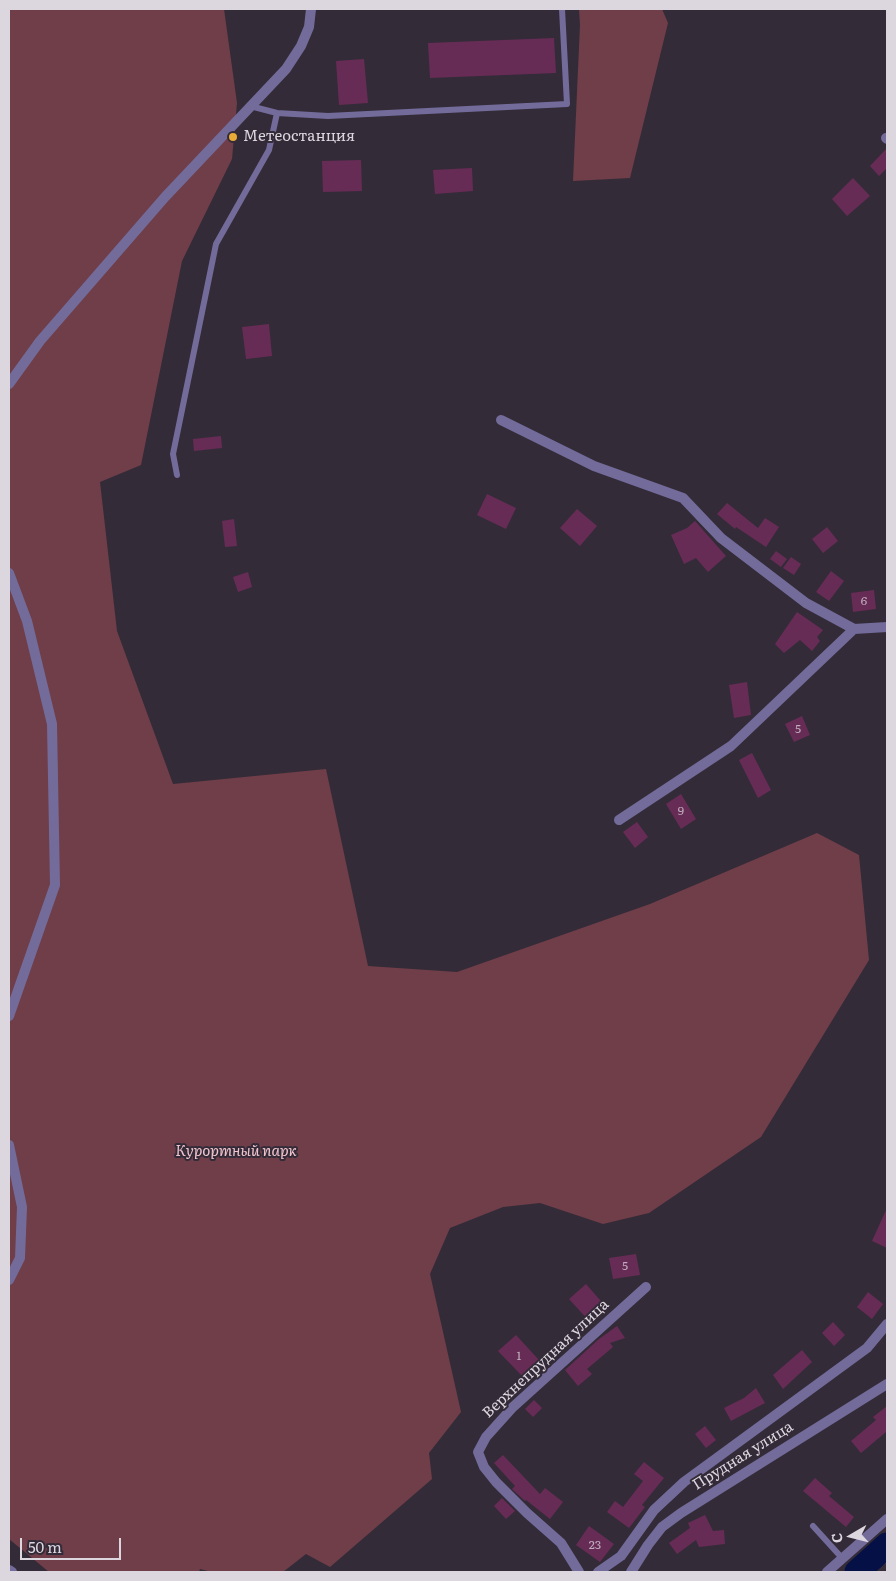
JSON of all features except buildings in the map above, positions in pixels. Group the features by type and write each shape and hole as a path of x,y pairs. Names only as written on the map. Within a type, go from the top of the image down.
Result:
{"street":[{"path":"9,384 40,341 165,197 286,69 301,46 309,27 311,9"},
{"path":"501,420 594,466 683,498 721,538 806,603 854,629 887,627"},
{"path":"9,573 27,621 52,724 55,885 9,1016"},
{"path":"619,820 731,746 854,629"},
{"path":"9,1145 22,1207 20,1258 9,1280"},
{"name":"Верхнепрудная улица","path":"579,1572 562,1543 527,1514 496,1482 484,1466 478,1452 486,1437 513,1407 646,1287"},
{"path":"598,1572 621,1556 654,1510 684,1482 867,1348 887,1324"},
{"name":"Прудная улица","path":"631,1572 662,1527 681,1513 887,1384"},
{"path":"827,1572 887,1519"}],"lane":[{"path":"250,106 277,113 328,116 567,104 562,9"},
{"path":"177,475 173,454 216,244 268,150 277,113"},
{"path":"813,1526 842,1558"}],"green space":[{"name":"Курортный парк","path":"9,9 224,9 237,103 232,159 182,261 141,465 100,482 117,631 173,784 326,769 368,966 457,972 650,904 817,833 859,855 869,960 761,1137 649,1213 603,1224 540,1203 503,1207 450,1228 430,1274 461,1412 429,1453 432,1479 330,1567 306,1554 283,1572 212,1572 200,1569 199,1572 49,1572 9,1539"},
{"path":"579,9 662,9 668,23 630,178 573,181 580,25"},
{"path":"887,1536 887,1566 873,1546"}],"waterway":[{"path":"857,1572 887,1545"}],"place":[{"name":"Метеостанция","path":"233,137"}]}
